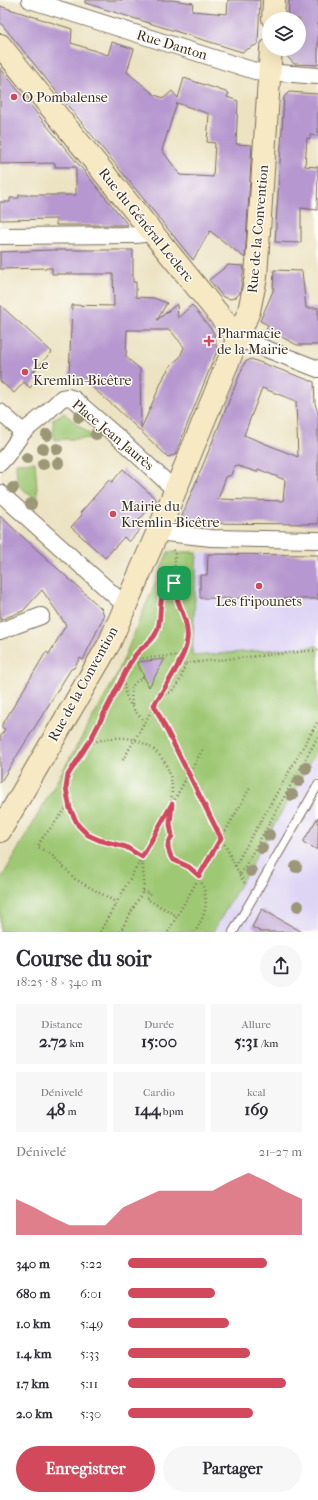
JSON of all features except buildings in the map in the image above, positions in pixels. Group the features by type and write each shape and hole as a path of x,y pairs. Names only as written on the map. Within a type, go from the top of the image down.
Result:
{"main road":[{"path":"273,12 274,0"},
{"name":"Rue du Général Leclerc","path":"0,45 238,338"},
{"name":"Rue de la Convention","path":"0,831 108,644 175,490 249,311 256,278 271,56"}],"street":[{"name":"Rue Danton","path":"30,0 255,71 318,76"},
{"path":"0,236 135,235 152,233"},
{"name":"Rue du Général Leclerc","path":"238,338 318,369"},
{"name":"Place Jean Jaurès","path":"0,463 23,432 62,398 68,397 74,399 175,490"},
{"path":"0,412 23,432"},
{"path":"0,493 125,605"},
{"path":"156,532 211,538 318,540"},
{"path":"0,631 41,616"}],"lane":[{"path":"243,932 234,930 318,785"}],"path":[{"path":"123,760 178,664 188,640 183,612 175,595 175,552 156,532"},
{"path":"142,857 126,847 99,840 88,835 78,825 68,806 66,788 68,775 77,758 91,739 123,676 136,654 154,637 157,632 160,623 161,600 166,589 174,583"},
{"path":"178,664 318,650"},
{"path":"132,661 182,655"},
{"path":"160,694 170,693 175,688 184,674 185,664"},
{"path":"123,676 124,692 129,704 145,722"},
{"path":"132,706 132,687 135,681 144,677"},
{"path":"154,705 245,884"},
{"path":"235,866 318,721"},
{"path":"86,747 92,743 112,738 124,737 135,739 154,750 167,766 173,789 170,824 172,836 168,844 169,854 174,860 185,864 199,876 205,900 205,908 195,932"},
{"path":"240,875 318,737"},
{"path":"91,739 92,743"},
{"path":"100,932 204,747"},
{"path":"168,932 250,788"},
{"path":"68,806 38,846 51,854 75,878 116,902"},
{"path":"120,932 143,891 144,883 142,857"},
{"path":"143,891 150,894 147,899 177,916"}],"shaded area":[{"path":"168,552 318,556 318,932 0,932 0,881 116,677"}],"green space":[{"path":"64,413 94,438 54,440 53,419"},
{"path":"35,462 38,502 17,484 16,463"},
{"path":"168,552 197,552 192,656 318,646 318,748 213,932 0,932 0,881 116,677"}],"place":[{"name":"O Pombalense","path":"14,97"},
{"name":"Pharmacie de la Mairie","path":"209,341"},
{"name":"Le Kremlin-Bicêtre","path":"25,372"},
{"name":"Mairie du Kremlin-Bicêtre","path":"113,514"},
{"name":"Les fripounets","path":"259,586"}],"route":[{"path":"174,583 175,595 183,612 188,640 178,664 154,705 221,838 199,876 185,864 174,860 169,854 168,844 172,836 170,824 172,804 142,857 126,847 99,840 88,835 78,825 74,818 67,799 66,788 68,775 74,763 91,739 130,663 141,648 154,637 157,632 160,623 160,607 163,594 169,586 174,583"}]}
